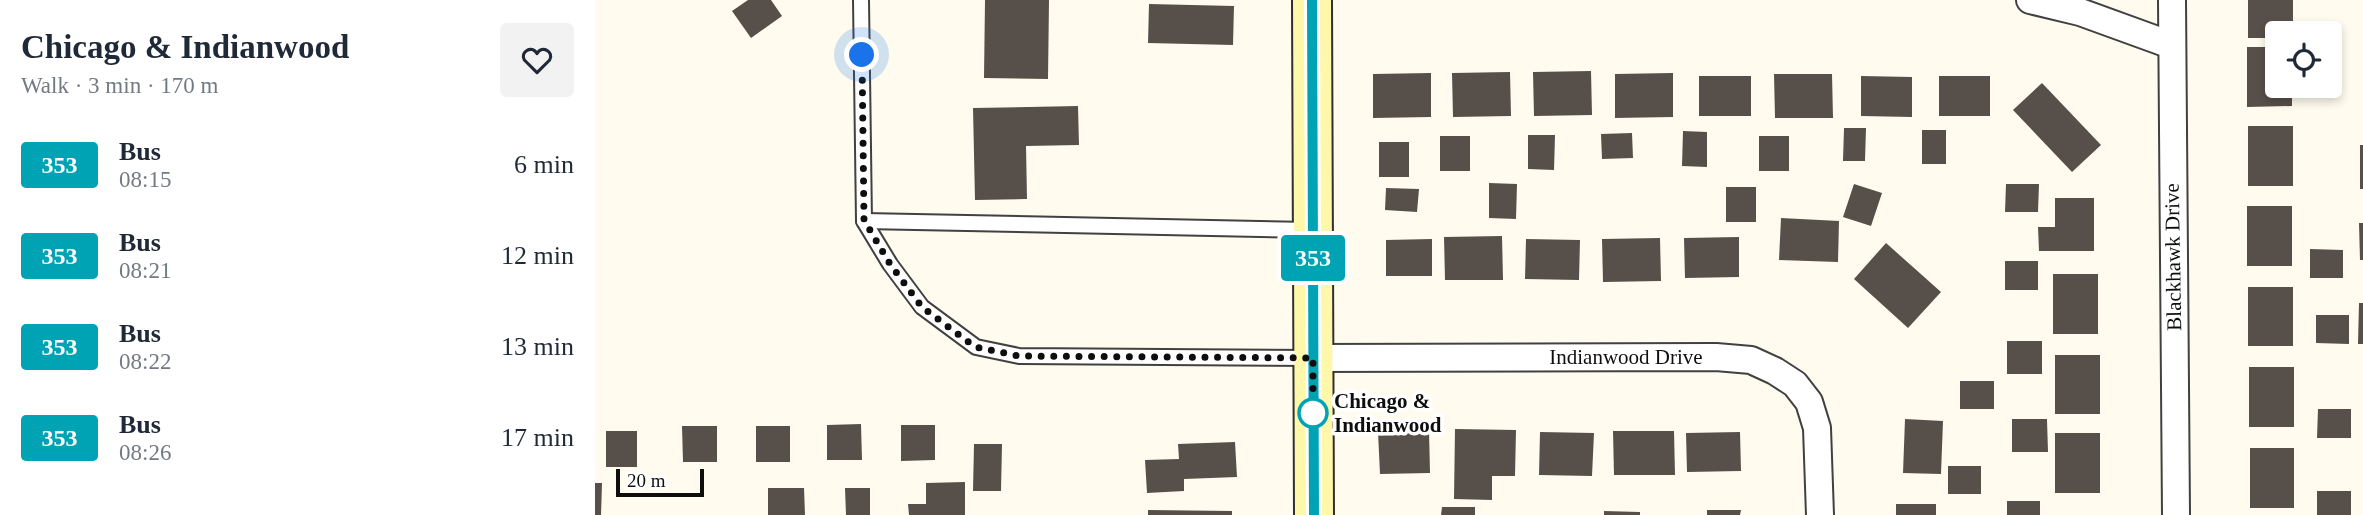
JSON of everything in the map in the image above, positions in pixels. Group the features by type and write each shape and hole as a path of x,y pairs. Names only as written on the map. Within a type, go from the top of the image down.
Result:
{"street":[{"path":"1312,0 1314,515"},
{"path":"2030,0 2080,12 2171,45"},
{"name":"Blackhawk Drive","path":"2172,0 2176,515"},
{"name":"Indianwood Drive","path":"1313,358 1716,357 1751,360 1795,384 1809,402 1817,428 1820,515"}],"lane":[{"path":"861,0 864,220 890,264 922,307 975,347 1019,356 1313,358"},
{"path":"864,220 1313,230"}],"building":[{"path":"748,0 771,0 782,16 751,38 732,11"},
{"path":"985,0 1049,0 1048,79 984,78"},
{"path":"2248,0 2293,0 2293,21 2265,21 2265,38 2248,38"},
{"path":"1149,4 1234,6 1233,45 1148,43"},
{"path":"2247,47 2265,47 2265,98 2292,98 2292,106 2247,107"},
{"path":"1591,71 1592,115 1534,116 1533,72"},
{"path":"1510,72 1511,116 1453,117 1452,73"},
{"path":"1431,73 1431,117 1373,118 1373,74"},
{"path":"1673,73 1673,117 1615,118 1615,74"},
{"path":"1774,74 1832,74 1833,118 1775,118"},
{"path":"1699,76 1751,76 1751,116 1699,116"},
{"path":"1861,76 1912,77 1912,117 1861,116"},
{"path":"1939,76 1990,76 1990,116 1939,116"},
{"path":"2042,83 2101,145 2072,172 2013,110"},
{"path":"1078,106 1079,145 1026,146 1027,199 975,200 973,108"},
{"path":"2248,126 2293,126 2293,186 2248,186"},
{"path":"1844,128 1866,128 1865,161 1843,161"},
{"path":"1922,130 1946,130 1946,164 1922,164"},
{"path":"1683,131 1707,132 1707,167 1682,166"},
{"path":"1632,133 1633,158 1602,159 1601,134"},
{"path":"1528,135 1555,135 1554,170 1528,169"},
{"path":"1440,136 1470,136 1470,171 1440,171"},
{"path":"1759,136 1789,136 1789,171 1759,171"},
{"path":"1379,142 1409,142 1409,177 1379,177"},
{"path":"2360,145 2363,145 2363,189 2360,189"},
{"path":"1489,183 1517,184 1516,219 1489,218"},
{"path":"1854,184 1882,193 1871,226 1843,217"},
{"path":"2006,184 2039,184 2038,212 2005,212"},
{"path":"1726,187 1756,187 1756,222 1726,222"},
{"path":"1386,188 1419,189 1417,212 1385,210"},
{"path":"2055,198 2094,198 2094,251 2039,251 2038,227 2055,227"},
{"path":"2247,206 2292,206 2292,266 2247,266"},
{"path":"1781,218 1839,221 1838,262 1779,260"},
{"path":"2359,223 2363,223 2363,260 2360,260"},
{"path":"1502,236 1503,280 1445,280 1444,237"},
{"path":"1739,237 1739,277 1685,278 1684,238"},
{"path":"1660,238 1661,281 1603,282 1602,239"},
{"path":"1432,239 1432,276 1386,276 1386,240"},
{"path":"1526,239 1580,240 1579,280 1525,279"},
{"path":"1886,243 1941,292 1908,328 1854,279"},
{"path":"2310,249 2343,250 2343,278 2310,278"},
{"path":"2005,261 2038,261 2038,290 2005,290"},
{"path":"2053,274 2098,274 2098,334 2053,334"},
{"path":"2248,287 2293,287 2293,346 2248,346"},
{"path":"2359,303 2363,303 2363,344 2358,344"},
{"path":"2316,315 2349,315 2349,344 2316,343"},
{"path":"2007,341 2042,341 2042,374 2007,374"},
{"path":"2055,355 2100,355 2100,414 2055,414"},
{"path":"2249,367 2294,367 2294,427 2249,427"},
{"path":"1960,381 1994,381 1994,409 1960,409"},
{"path":"2318,409 2351,409 2351,438 2317,438"},
{"path":"1905,419 1943,421 1941,474 1903,473"},
{"path":"2012,419 2047,419 2048,452 2012,452"},
{"path":"861,424 862,460 827,460 827,425"},
{"path":"901,425 935,425 935,460 901,461"},
{"path":"682,426 717,426 717,462 683,462"},
{"path":"756,426 790,426 790,462 756,462"},
{"path":"1455,429 1516,430 1515,476 1492,476 1492,500 1454,499"},
{"path":"1429,430 1430,473 1380,474 1378,432"},
{"path":"606,431 637,431 637,467 606,467"},
{"path":"1613,431 1674,431 1675,475 1614,475"},
{"path":"1540,432 1594,433 1592,476 1539,475"},
{"path":"1740,432 1741,471 1687,472 1686,433"},
{"path":"2055,433 2100,433 2100,493 2055,493"},
{"path":"1235,442 1237,477 1184,479 1184,491 1147,493 1145,460 1179,459 1178,444"},
{"path":"974,444 1002,444 1001,491 973,491"},
{"path":"2250,448 2294,448 2294,508 2250,508"},
{"path":"1948,466 1981,466 1981,494 1948,494"},
{"path":"965,482 965,515 909,515 908,504 926,504 926,483"},
{"path":"595,483 602,483 601,515 595,515"},
{"path":"768,488 804,488 805,515 768,515"},
{"path":"845,488 870,488 870,515 846,515"},
{"path":"2317,491 2351,491 2351,515 2317,515"},
{"path":"2007,501 2040,501 2040,515 2007,515"},
{"path":"1896,504 1936,504 1936,515 1896,515"},
{"path":"1442,507 1475,507 1475,515 1441,515"},
{"path":"1148,510 1232,511 1232,515 1148,515"},
{"path":"1707,510 1741,510 1740,515 1707,515"},
{"path":"1604,511 1640,512 1640,515 1604,515"}],"bus line":[{"name":"353","path":"1312,0 1314,515"}],"place":[{"name":"Chicago & Indianwood","path":"1313,413"}],"route":[{"path":"862,55 864,220 906,287 922,307 947,327 975,347 1019,356 1313,358 1313,413"}]}
